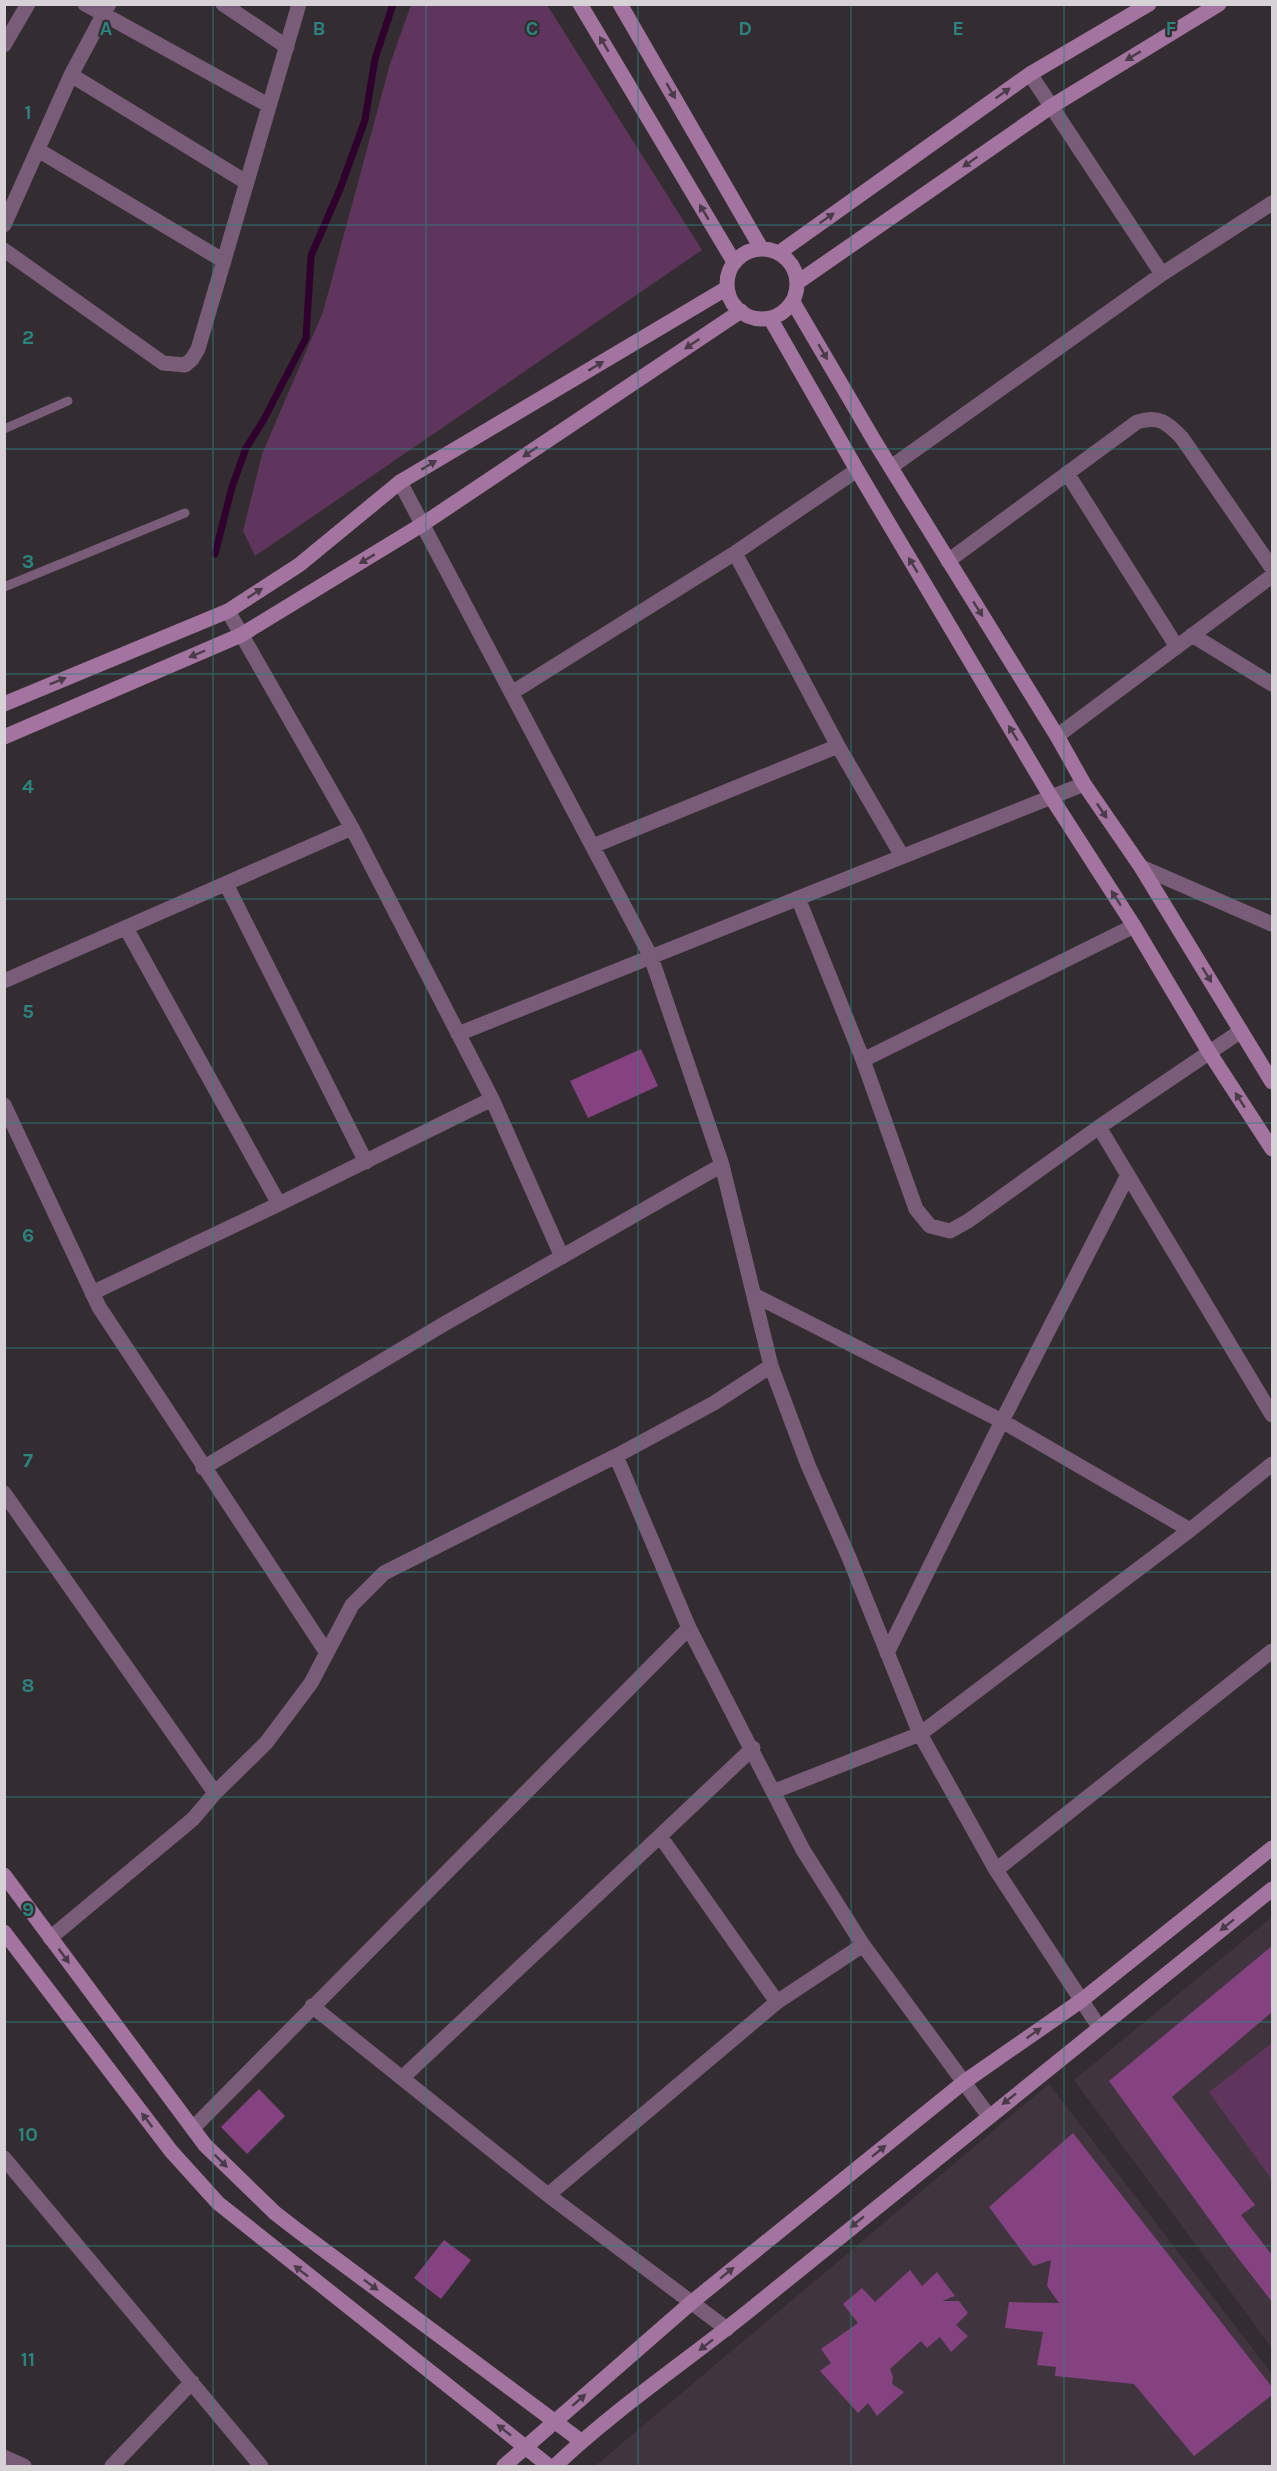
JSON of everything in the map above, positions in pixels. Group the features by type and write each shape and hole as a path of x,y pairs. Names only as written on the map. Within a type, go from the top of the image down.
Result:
{"street":[{"path":"6,40 28,4"},
{"path":"85,4 106,9 268,105"},
{"path":"223,4 287,46"},
{"path":"4,250 163,363 175,366 185,365 198,349 299,4"},
{"path":"580,4 734,262"},
{"path":"620,4 761,248"},
{"path":"780,252 1030,74 1149,4"},
{"path":"798,282 1052,106 1219,4"},
{"path":"4,225 71,75 106,9"},
{"path":"1030,74 1162,274"},
{"path":"71,75 246,182"},
{"path":"38,150 224,261"},
{"path":"891,467 1162,274 1272,203"},
{"path":"761,248 780,252 795,270 798,282 793,302 779,315 770,318 750,316 741,311 731,301 727,288 727,279 734,262 742,254 761,248"},
{"path":"4,704 228,611 298,565 400,482 727,288"},
{"path":"793,302 1084,784 1141,867 1272,1082"},
{"path":"4,737 241,635 423,524 741,311"},
{"path":"770,318 857,470 1051,797 1272,1149"},
{"path":"948,561 1137,422 1151,417 1169,424 1182,438 1272,568"},
{"path":"513,692 735,552 857,470"},
{"path":"1067,473 1177,646"},
{"path":"400,482 651,957 722,1166 771,1366 808,1465 848,1555 920,1734 996,1870 1100,2027"},
{"path":"735,552 838,746 902,856"},
{"path":"1057,736 1272,576"},
{"path":"228,611 352,828 492,1099 562,1257"},
{"path":"1192,635 1272,684"},
{"path":"593,846 838,746"},
{"path":"458,1034 1084,784"},
{"path":"4,981 352,828"},
{"path":"1141,867 1272,924"},
{"path":"226,884 366,1162"},
{"path":"798,898 863,1060 916,1209 930,1226 950,1231 968,1221 1098,1127 1241,1031"},
{"path":"863,1060 1134,926"},
{"path":"126,928 279,1204"},
{"path":"92,1293 492,1099"},
{"path":"4,1105 99,1306 203,1468 327,1653"},
{"path":"1098,1127 1272,1415"},
{"path":"203,1468 444,1324 722,1166"},
{"path":"887,1653 1128,1175"},
{"path":"754,1295 1002,1421 1190,1530"},
{"path":"50,1938 193,1819 215,1793 266,1743 311,1683 352,1605 384,1573 616,1456 714,1403 771,1366"},
{"path":"616,1456 689,1628 753,1748 803,1850 863,1945 988,2115"},
{"path":"775,1791 920,1734 1190,1530 1272,1464"},
{"path":"4,1493 215,1793"},
{"path":"193,2128 689,1628"},
{"path":"996,1870 1272,1651"},
{"path":"402,2078 753,1748"},
{"path":"660,1836 777,2002"},
{"path":"504,2466 692,2302 964,2082 1082,2000 1272,1848"},
{"path":"4,1875 205,2145 275,2213 581,2442"},
{"path":"555,2466 581,2442 727,2329 988,2115 1272,1889"},
{"path":"4,1932 171,2151 218,2203 549,2466"},
{"path":"548,2195 777,2002 863,1945"},
{"path":"312,2006 548,2195 727,2329"},
{"path":"4,2158 261,2466"},
{"path":"112,2466 192,2382"},
{"path":"4,2457 24,2466"}],"lane":[{"path":"4,429 68,401"},
{"path":"4,586 185,513"}],"shaded area":[{"path":"411,5 547,5 702,250 255,556 243,531 262,454 323,312 390,64"},
{"path":"1272,1917 1272,2348 1074,2080"},
{"path":"1272,2043 1272,2180 1209,2092"},
{"path":"1049,2084 1272,2374 1272,2466 595,2466"}],"building":[{"path":"641,1049 658,1086 588,1118 570,1081"},
{"path":"1272,1946 1272,2012 1172,2097 1255,2205 1241,2215 1272,2255 1272,2302 1109,2081"},
{"path":"259,2089 285,2116 247,2154 221,2127"},
{"path":"1073,2133 1272,2387 1272,2395 1194,2456 1134,2384 1055,2376 1056,2367 1037,2365 1043,2332 1005,2328 1009,2302 1059,2303 1047,2286 1051,2260 1033,2266 989,2207"},
{"path":"444,2240 471,2260 441,2299 414,2278"},
{"path":"910,2270 922,2286 937,2272 955,2296 942,2301 959,2301 968,2313 956,2325 968,2336 951,2352 940,2337 927,2348 921,2341 890,2369 893,2377 892,2384 904,2392 877,2416 868,2403 858,2413 820,2371 831,2363 821,2349 858,2323 843,2304 862,2288 875,2302"}],"waterway":[{"path":"215,554 232,487 246,448 263,421 306,338 311,256 340,189 365,120 375,59 393,4"}]}
